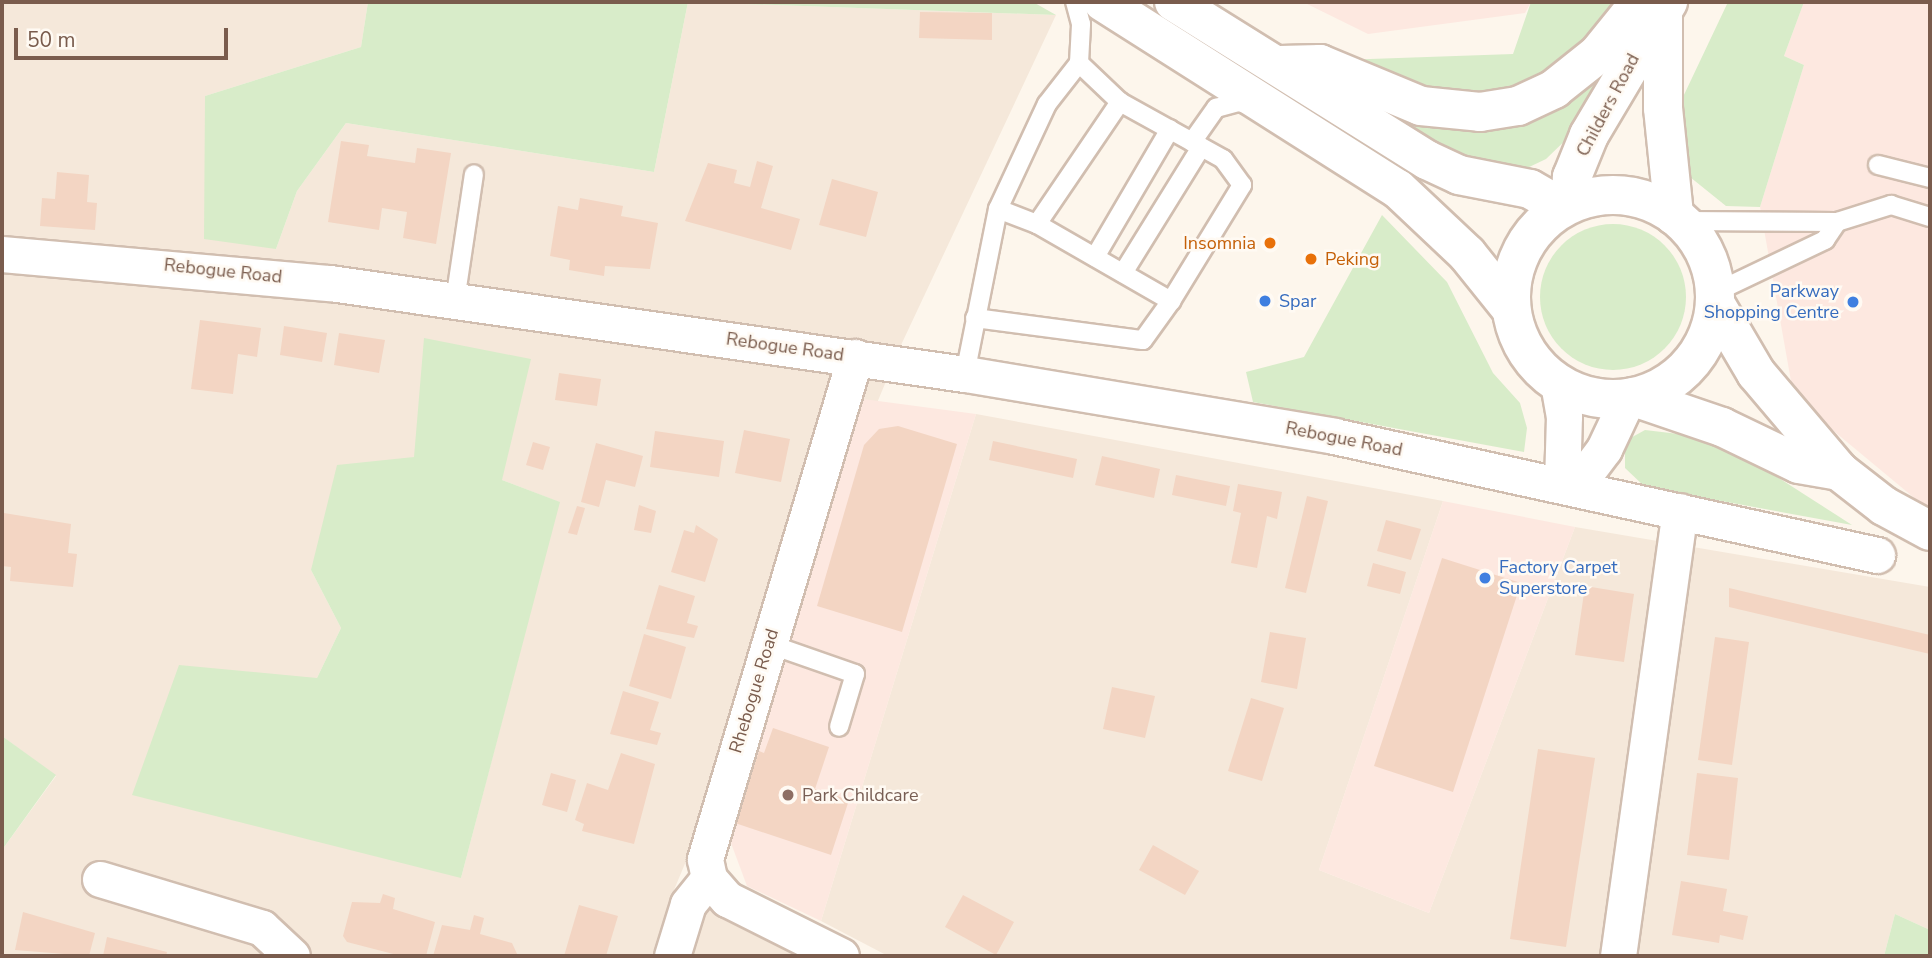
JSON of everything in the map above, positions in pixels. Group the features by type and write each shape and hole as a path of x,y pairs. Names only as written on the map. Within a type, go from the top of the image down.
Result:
{"main road":[{"path":"1103,2 1398,189 1466,254 1511,309 1530,355 1558,383 1591,397 1631,397 1659,388 1698,354 1716,298"},
{"path":"1174,2 1427,160 1459,175 1530,189 1566,204"},
{"path":"1274,65 1320,64 1421,106 1480,112 1518,106 1554,89 1657,6"},
{"name":"Childers Road","path":"1566,204 1572,177 1589,135 1641,42 1657,6"},
{"name":"Childers Road","path":"1657,6 1663,108 1679,218"},
{"path":"1511,309 1511,279 1521,251 1566,204 1606,195 1642,199 1679,218 1711,266 1716,298 1756,373 1839,471 1884,506 1930,531"},
{"path":"1631,397 1722,427 1799,464 1839,471"}],"street":[{"name":"Rebogue Road","path":"2,254 231,271 456,300 965,374 1242,419 1562,484 1877,555"},
{"name":"Rhebogue Road","path":"709,878 705,859 855,357"},
{"path":"1558,383 1564,416 1562,484 1583,477 1604,449 1631,397"},
{"path":"1618,956 1680,511"},
{"path":"671,956 688,904 709,878 727,899 841,956"},
{"path":"100,879 261,928 292,956"}],"lane":[{"path":"965,374 998,209 1047,104 1079,63 1081,24 1075,2"},
{"path":"975,318 1143,340 1171,301 1242,185 1223,159 1120,102 1079,63"},
{"path":"1037,224 1120,102"},
{"path":"1123,273 1216,108 1239,102 1279,114"},
{"path":"1095,257 1170,129"},
{"path":"1878,165 1930,178"},
{"path":"456,300 474,174"},
{"path":"1679,218 1837,222 1891,205 1930,217"},
{"path":"998,209 1037,224 1171,301"},
{"path":"1716,298 1825,240 1837,222"},
{"path":"769,644 855,674 839,727"}],"shaded area":[{"path":"2,2 368,2 361,47 205,96 276,249 297,191 346,123 654,172 688,2 1056,15 902,343 674,890 813,956 2,956 2,850 56,776 2,736","holes":["414,457 502,480 559,502 461,878 317,678 341,628 311,570"]},
{"path":"1303,2 1531,2 1525,13 1368,34"},
{"name":"Parkway Shopping Centre","path":"1804,2 1930,2 1930,511 1794,398 1760,207 1804,65 1784,56"},
{"path":"863,399 976,414 821,921 747,886 728,835"},
{"path":"976,414 1443,501 1319,870 1429,913 1575,527 1930,587 1930,930 1895,914 1884,956 888,956 821,921"},
{"path":"1443,501 1575,527 1429,913 1319,870"}],"green space":[{"path":"368,2 688,2 654,172 346,123 297,191 276,249 204,239 205,96 361,47"},
{"path":"688,2 1033,2 1056,15"},
{"path":"1531,2 1625,2 1574,60 1487,99 1427,96 1341,60 1513,54"},
{"path":"1728,2 1804,2 1784,56 1804,65 1760,207 1726,206 1690,177 1673,118"},
{"path":"1606,68 1575,131 1546,159 1525,169 1475,160 1413,132 1414,117"},
{"path":"1382,215 1447,282 1493,373 1520,403 1527,428 1524,452 1253,402 1246,372 1304,357"},
{"path":"1613,224 1641,229 1665,245 1681,269 1686,297 1681,325 1665,349 1641,365 1613,370 1585,365 1561,349 1545,325 1540,297 1545,269 1561,245 1585,229"},
{"path":"424,338 531,359 502,480 560,502 461,878 132,795 179,665 317,678 341,628 311,570 337,465 414,457"},
{"path":"1645,430 1687,435 1743,455 1852,525 1645,487 1625,468 1625,441"},
{"path":"2,736 56,775 2,850"},
{"path":"1895,914 1930,930 1930,956 1884,956"}],"building":[{"path":"920,12 992,13 992,40 919,38"},
{"path":"341,141 369,145 367,156 415,163 417,148 451,153 436,244 403,238 407,212 382,208 379,230 328,222"},
{"path":"757,161 773,166 761,208 800,219 791,250 685,221 708,163 737,170 734,183 750,187"},
{"path":"57,172 89,175 87,202 97,203 95,230 40,226 42,198 55,199"},
{"path":"832,179 878,192 866,237 819,225"},
{"path":"580,198 623,206 621,216 658,223 650,269 605,266 604,276 569,270 570,260 550,256 558,206 578,210"},
{"path":"200,320 261,328 257,357 238,354 233,394 191,389"},
{"path":"284,326 327,333 322,362 280,355"},
{"path":"339,333 385,340 379,373 334,365"},
{"path":"559,373 601,379 597,406 555,400"},
{"path":"898,426 957,444 902,632 817,606 864,445 879,429"},
{"path":"744,430 790,439 781,482 735,473"},
{"path":"655,431 724,441 719,477 650,467"},
{"path":"993,441 1077,459 1073,478 989,460"},
{"path":"533,442 550,447 543,470 526,465"},
{"path":"596,443 643,456 635,487 606,480 599,507 581,502"},
{"path":"1102,456 1160,469 1154,498 1095,485"},
{"path":"1176,475 1230,486 1226,506 1172,495"},
{"path":"1238,484 1282,492 1277,519 1267,516 1257,568 1231,563 1241,513 1233,511"},
{"path":"1307,496 1328,501 1306,593 1285,588"},
{"path":"639,505 656,511 651,533 634,530"},
{"path":"577,506 585,508 577,535 568,533"},
{"path":"4,513 71,524 68,553 77,554 73,587 10,581 11,567 2,566"},
{"path":"1386,520 1421,529 1411,560 1377,551"},
{"path":"696,525 718,539 705,582 671,572 684,530 694,533"},
{"path":"1442,558 1521,583 1453,792 1374,766"},
{"path":"1373,563 1406,572 1400,594 1367,586"},
{"path":"659,585 695,596 687,623 698,626 694,638 646,629"},
{"path":"1585,586 1634,594 1624,662 1575,655"},
{"path":"1729,588 1930,635 1930,654 1729,607"},
{"path":"1270,632 1306,638 1297,689 1261,682"},
{"path":"644,634 686,647 671,699 629,686"},
{"path":"1715,637 1749,642 1732,765 1698,760"},
{"path":"1112,687 1155,696 1145,738 1103,729"},
{"path":"623,691 659,702 650,730 661,733 657,745 610,734"},
{"path":"1251,698 1284,708 1262,781 1228,771"},
{"name":"Park Childcare","path":"773,728 829,747 815,789 849,800 831,855 735,823 759,751 764,753"},
{"path":"1538,749 1595,758 1566,947 1510,939"},
{"path":"621,753 655,764 634,844 582,831 584,824 575,820 587,783 608,790"},
{"path":"551,773 576,780 567,812 542,805"},
{"path":"1697,773 1738,778 1729,860 1687,855"},
{"path":"1153,845 1199,871 1185,895 1139,870"},
{"path":"1681,881 1727,889 1723,911 1748,916 1743,940 1720,935 1719,943 1672,935"},
{"path":"383,894 395,898 393,909 435,922 426,956 401,956 347,942 343,936 352,902 380,903"},
{"path":"963,895 1014,922 996,955 945,927"},
{"path":"579,905 618,916 606,956 564,956"},
{"path":"23,912 95,933 89,956 15,950"},
{"path":"474,915 484,918 480,934 512,943 518,956 433,956 442,925 470,930"},
{"path":"107,937 167,952 166,956 103,956"}],"place":[{"name":"Insomnia","path":"1270,243"},
{"name":"Peking","path":"1311,259"},
{"name":"Spar","path":"1265,301"},
{"name":"Parkway Shopping Centre","path":"1853,302"},
{"name":"Factory Carpet Superstore","path":"1485,578"},
{"name":"Park Childcare","path":"788,795"}]}
